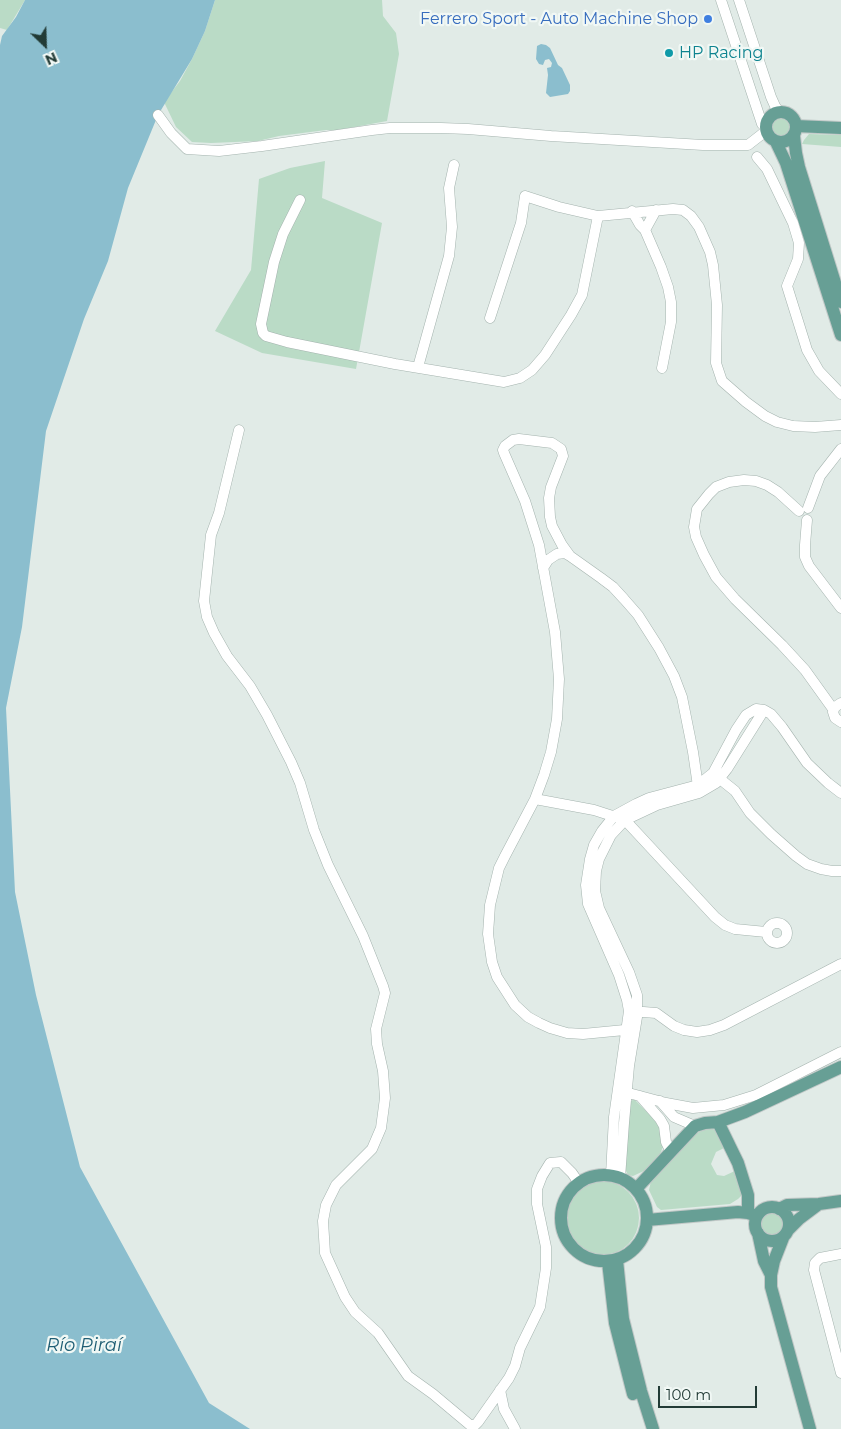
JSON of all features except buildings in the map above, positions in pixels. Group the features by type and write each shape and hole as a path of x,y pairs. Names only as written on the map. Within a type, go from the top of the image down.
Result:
{"main road":[{"path":"841,302 799,167 796,153 795,121 788,114 778,112 770,117 766,128 768,136 776,142 786,163 841,335"},
{"path":"776,142 786,142 795,131 841,128"},
{"path":"636,1189 695,1126 718,1122 745,1112 841,1067"},
{"path":"718,1122 738,1162 764,1261 771,1275"},
{"path":"600,1175 616,1177 636,1189 644,1203 647,1220 646,1230 635,1249 627,1255 612,1261 595,1261 583,1257 565,1239 560,1215 563,1202 579,1183 589,1178 600,1175"},
{"path":"647,1220 738,1212 753,1214 768,1208 779,1208 788,1205 841,1201"},
{"path":"758,1233 762,1238 772,1241 785,1234 799,1219 819,1204"},
{"path":"779,1208 783,1211 789,1222 774,1261 771,1275 772,1287 810,1429"},
{"path":"612,1261 615,1322 624,1362 645,1429"},
{"path":"612,1261 623,1319 641,1391 653,1429"}],"street":[{"path":"158,115 171,133 187,148 219,151 390,128 468,129 703,145 748,145 766,128 762,124 721,0"},
{"path":"739,0 774,106 778,112"},
{"path":"726,17 743,12"},
{"path":"747,78 752,74 763,72"},
{"path":"757,157 766,169 793,223 798,243 798,260 787,286 808,350 819,371 841,394"},
{"path":"418,368 449,256 452,227 449,188 454,164"},
{"path":"490,318 522,223 525,196 598,216 656,210 683,210 692,216 699,227 713,264 716,285 716,363 722,381 746,402 777,422 793,426 841,425"},
{"path":"300,200 283,234 274,262 261,324 263,333 266,336 395,364 504,382 520,378 532,370 560,333 582,295 598,216"},
{"path":"645,230 656,210"},
{"path":"632,212 645,230 668,286 671,302 671,322 662,368"},
{"path":"239,430 219,513 211,535 204,601 206,617 226,656 250,686 291,762 328,865 363,936 384,993 376,1029 377,1044 383,1070 385,1098 381,1128 372,1149 336,1185 326,1205 323,1221 325,1253 345,1297 355,1312 378,1333 408,1376 470,1425 475,1425 478,1422 509,1378 515,1366 520,1348 540,1307 546,1268 546,1247 537,1204 537,1189 550,1164 556,1162 561,1162 579,1183"},
{"path":"570,556 552,526 550,517 549,498 551,487 563,456 561,449 552,444 519,439 513,440 503,450 526,501 539,545 554,632 559,679 557,719 551,752 544,775 535,799 499,868 490,905 488,934 492,962 496,977 515,1005 528,1017 550,1028 583,1034 630,1029"},
{"path":"841,449 820,476 800,518 807,520 805,557 809,566 841,608"},
{"path":"804,509 767,485 756,481 728,482 709,494 697,509 694,527 696,537 716,577 735,599 782,645 837,706 835,718 841,722"},
{"path":"543,568 548,560 557,554 565,553 613,587 638,616 659,648 674,676 682,698 699,789"},
{"path":"633,1011 590,910 586,885 594,845 602,830 614,816 649,798 711,786 736,730 746,715 756,709 764,710 777,720 806,763 841,793"},
{"path":"716,776 735,791 750,812 770,834 796,856 814,867 841,871"},
{"path":"616,1177 624,1123 622,1091 630,1029 637,995 629,972 602,917 595,891 596,871 611,835 625,820 657,804 699,789"},
{"path":"535,799 594,810 625,820 715,917 725,925 735,929 766,932"},
{"path":"633,1011 656,1013 674,1026 684,1030 697,1032 710,1030 841,964"},
{"path":"622,1091 693,1108 708,1107 756,1095 841,1052"},
{"path":"640,1096 664,1126 666,1142 671,1152"},
{"path":"660,1101 674,1117 695,1126"},
{"path":"664,1126 674,1117"},
{"path":"841,1254 820,1258 815,1263 814,1270 841,1372"},
{"path":"500,1390 504,1409 515,1429"}],"green space":[{"path":"0,0 25,0 7,30 0,28"},
{"path":"215,0 382,0 383,16 396,33 399,54 387,121 338,130 279,136 258,141 192,142 176,127 164,102 180,81 192,59 205,31"},
{"path":"781,117 789,120 792,128 789,136 781,139 773,136 770,128 773,120"},
{"path":"809,134 841,135 841,147 802,144"},
{"path":"325,161 322,198 382,223 356,369 262,353 215,331 251,270 259,179 290,168"},
{"path":"634,1099 659,1126 663,1147 648,1169 633,1176 628,1175 625,1169 630,1102"},
{"path":"708,1128 717,1130 726,1147 716,1152 711,1164 717,1175 724,1176 737,1170 743,1194 730,1204 661,1210 657,1207 649,1190 651,1181 697,1133"},
{"path":"602,1181 623,1187 633,1197 639,1218 633,1239 623,1249 602,1255 581,1249 571,1239 565,1218 571,1197 581,1187"},
{"path":"772,1211 781,1215 785,1224 781,1233 772,1237 763,1233 759,1224 763,1215"}],"water":[{"name":"Río Piraí","path":"25,0 215,0 205,31 192,59 158,115 128,188 108,261 84,319 46,431 22,627 6,708 15,892 36,995 80,1167 209,1403 250,1429 0,1429 0,45 2,36 16,17"},
{"path":"541,44 550,48 558,65 562,68 570,85 568,94 550,97 546,93 547,68 551,67 552,63 549,59 545,60 543,65 539,64 536,59 537,46"}],"place":[{"name":"Ferrero Sport - Auto Machine Shop","path":"708,19"},
{"name":"HP Racing","path":"669,53"}]}
